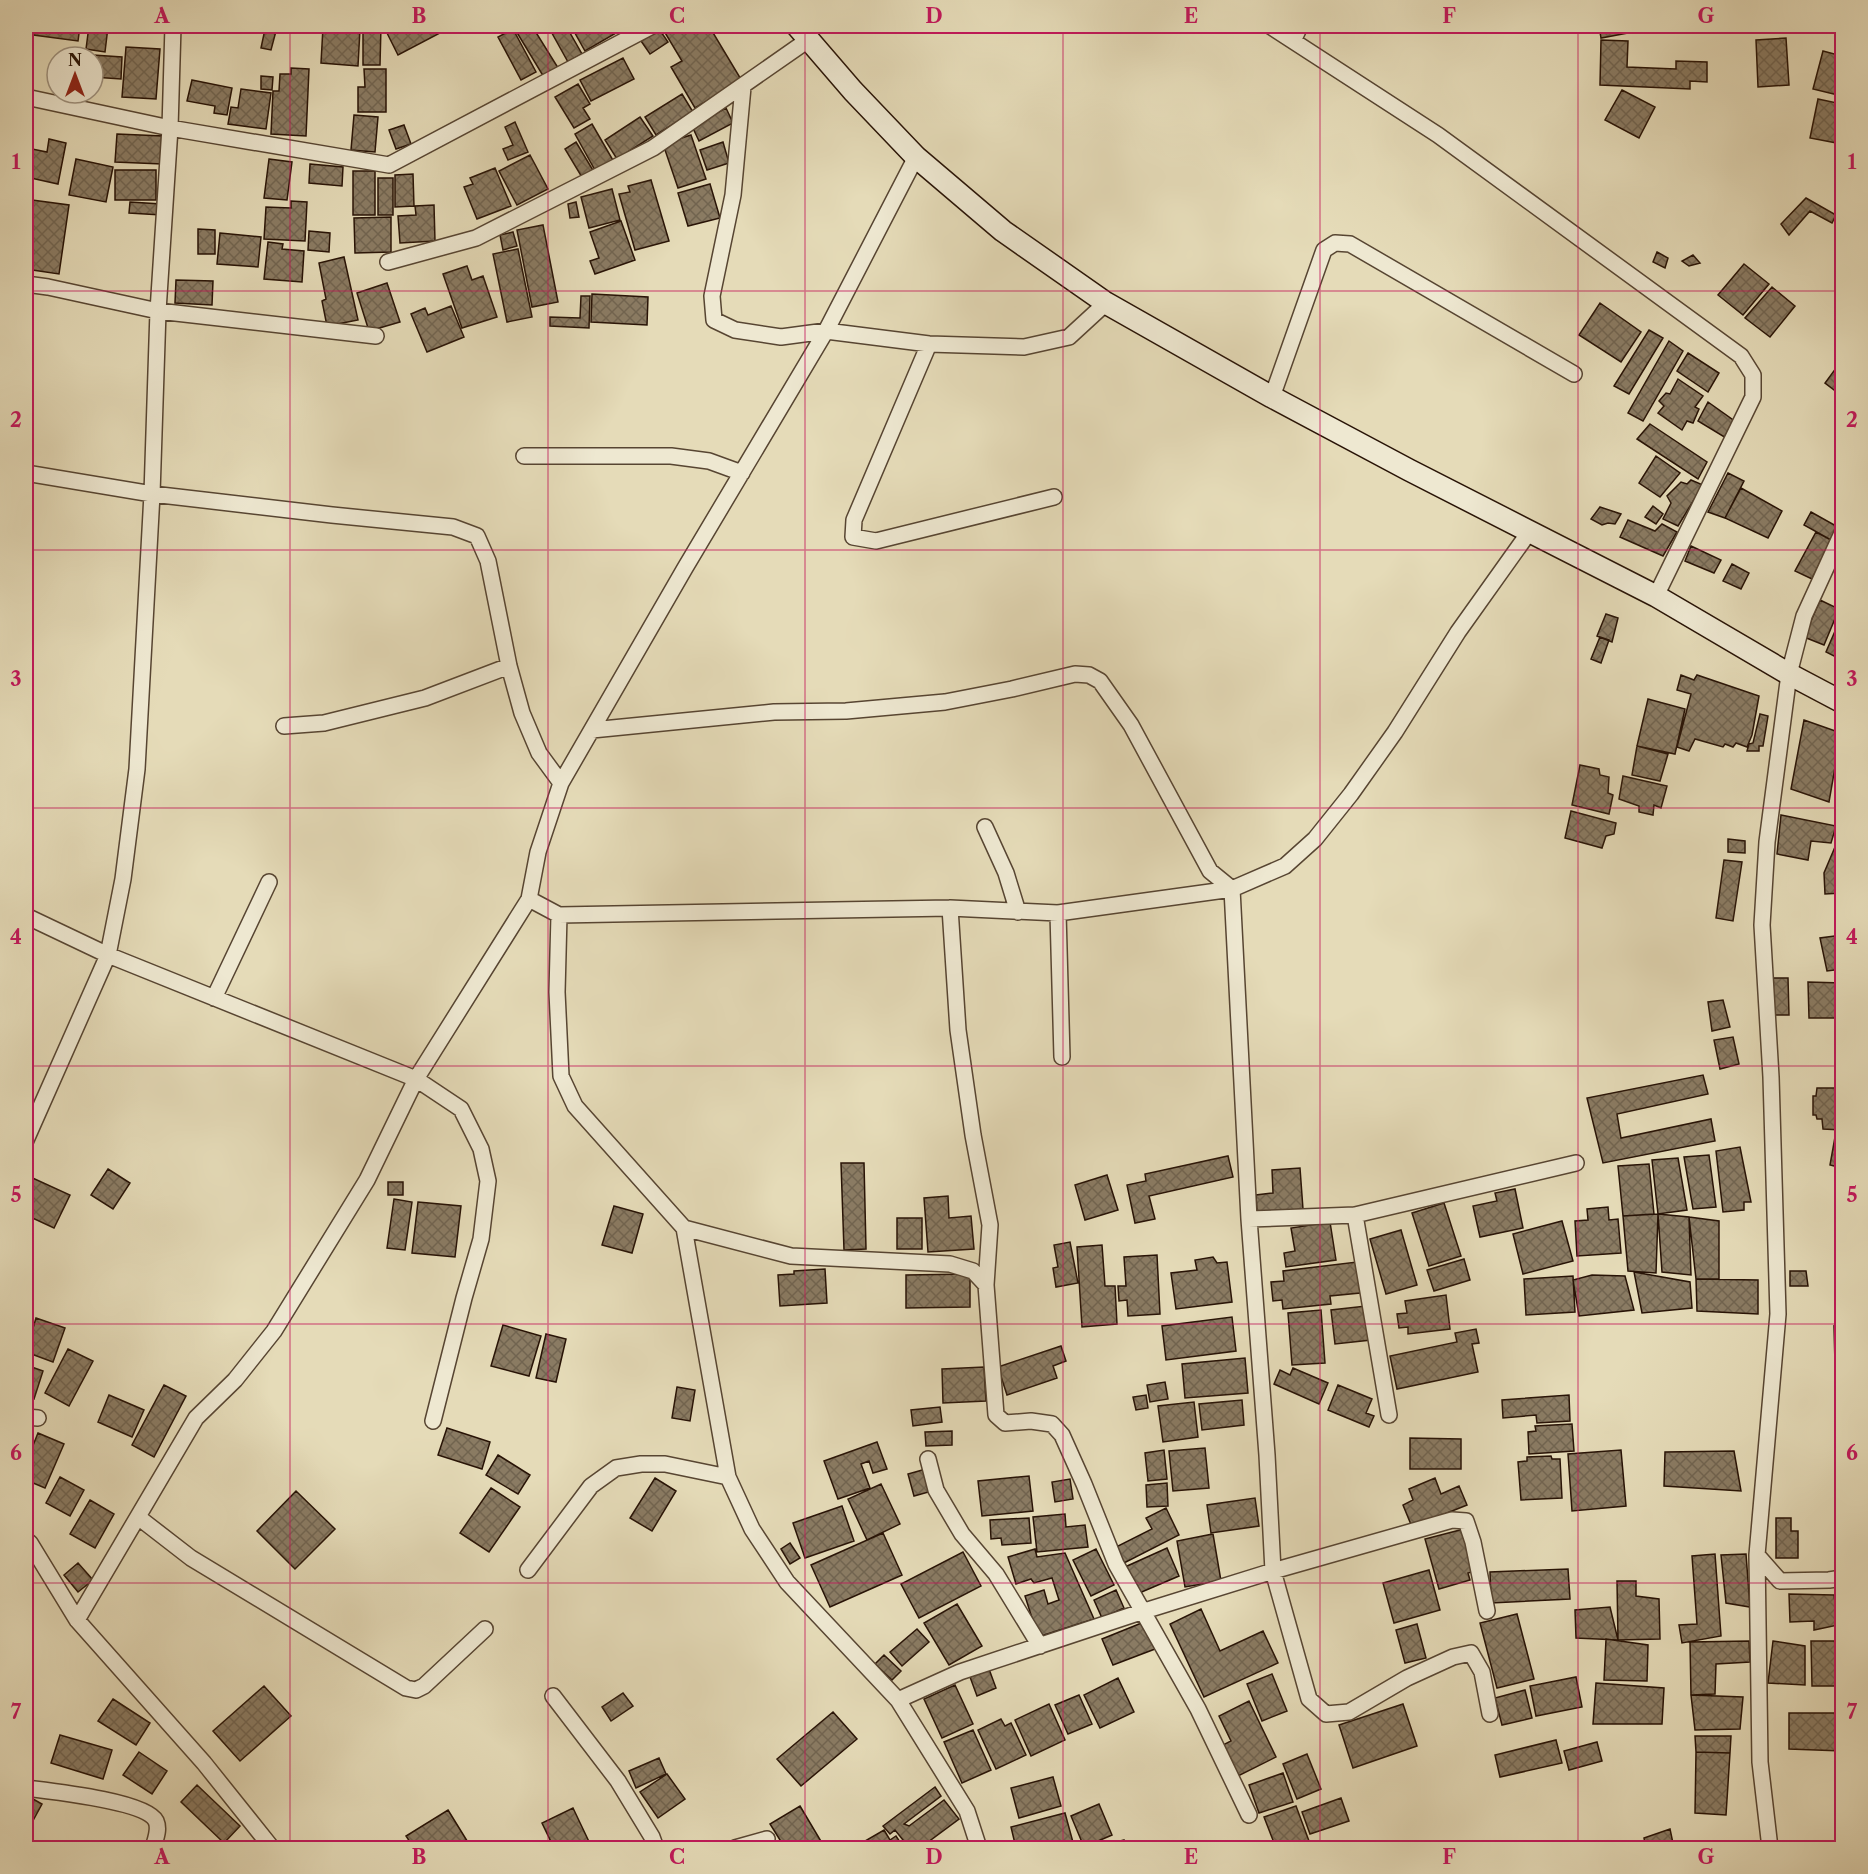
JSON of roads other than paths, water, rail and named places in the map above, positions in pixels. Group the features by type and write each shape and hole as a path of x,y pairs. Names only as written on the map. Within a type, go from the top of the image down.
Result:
{"street":[{"path":"26,1140 108,955 123,879 136,769 152,494 158,311 170,128 173,26"},
{"path":"26,97 170,128 389,165 652,26"},
{"path":"1270,26 1438,135 1741,356 1753,375 1753,398 1656,596"},
{"path":"1293,41 1300,26"},
{"path":"388,262 476,238 652,148 743,87 802,33 916,158 1003,231 1106,303 1272,398 1409,471 1656,596 1790,675 1842,702"},
{"path":"743,87 733,195 712,296 714,320 735,330 781,337 826,331 929,344 1024,347 1068,337 1106,303"},
{"path":"77,1620 196,1418 235,1380 274,1331 367,1180 416,1079 529,899 538,852 561,783 826,331 916,158"},
{"path":"1272,398 1324,250 1335,243 1350,244 1574,374"},
{"path":"26,284 48,286 158,311 376,336"},
{"path":"929,344 854,520 853,537 876,541 1054,497"},
{"path":"524,456 671,456 709,461 742,473"},
{"path":"26,473 152,494 453,527 477,536 488,561 509,666 522,713 539,753 561,783"},
{"path":"529,899 559,915 950,908 1058,913 1232,889 1285,866 1315,839 1351,794 1395,732 1458,632 1530,531"},
{"path":"1770,1848 1760,1762 1757,1555 1778,1314 1771,1077 1762,925 1767,842 1790,675 1804,616 1842,533"},
{"path":"284,726 324,723 425,698 509,666"},
{"path":"591,730 774,712 846,711 945,702 1075,674 1089,675 1100,681 1131,725 1209,872 1232,889"},
{"path":"985,828 1006,873 1018,912"},
{"path":"214,998 269,882"},
{"path":"1232,889 1249,1219 1274,1571 1309,1699 1326,1714 1349,1712 1407,1678 1453,1657 1471,1653 1482,1672 1490,1714"},
{"path":"950,908 958,1030 973,1135 990,1225 986,1285 996,1415 1005,1423 1031,1421 1052,1424 1062,1435 1116,1564 1141,1612 1198,1709 1250,1815"},
{"path":"1058,913 1062,1057"},
{"path":"559,915 557,992 561,1076 574,1106 684,1228 728,1478 752,1529 788,1582 898,1700 967,1812 979,1848"},
{"path":"26,916 108,955 416,1079 461,1109 481,1149 488,1181 481,1239 433,1421"},
{"path":"1249,1219 1355,1215 1576,1163"},
{"path":"1355,1215 1389,1415"},
{"path":"684,1228 791,1256 950,1264 973,1270 986,1285"},
{"path":"928,1459 936,1490 962,1534 996,1574 1040,1646"},
{"path":"528,1570 591,1486 616,1468 641,1464 665,1464 728,1478"},
{"path":"138,1517 191,1558 406,1688 416,1690 424,1686 485,1629"},
{"path":"898,1700 960,1672 1141,1612 1452,1520 1466,1521 1473,1542 1487,1611"},
{"path":"26,1540 77,1620 204,1763 272,1848"},
{"path":"1757,1555 1780,1581 1842,1578"},
{"path":"553,1696 618,1781 652,1837 656,1848"},
{"path":"26,1788 107,1800 145,1811 155,1820 158,1830 153,1848"},
{"path":"735,1848 767,1839"}]}
